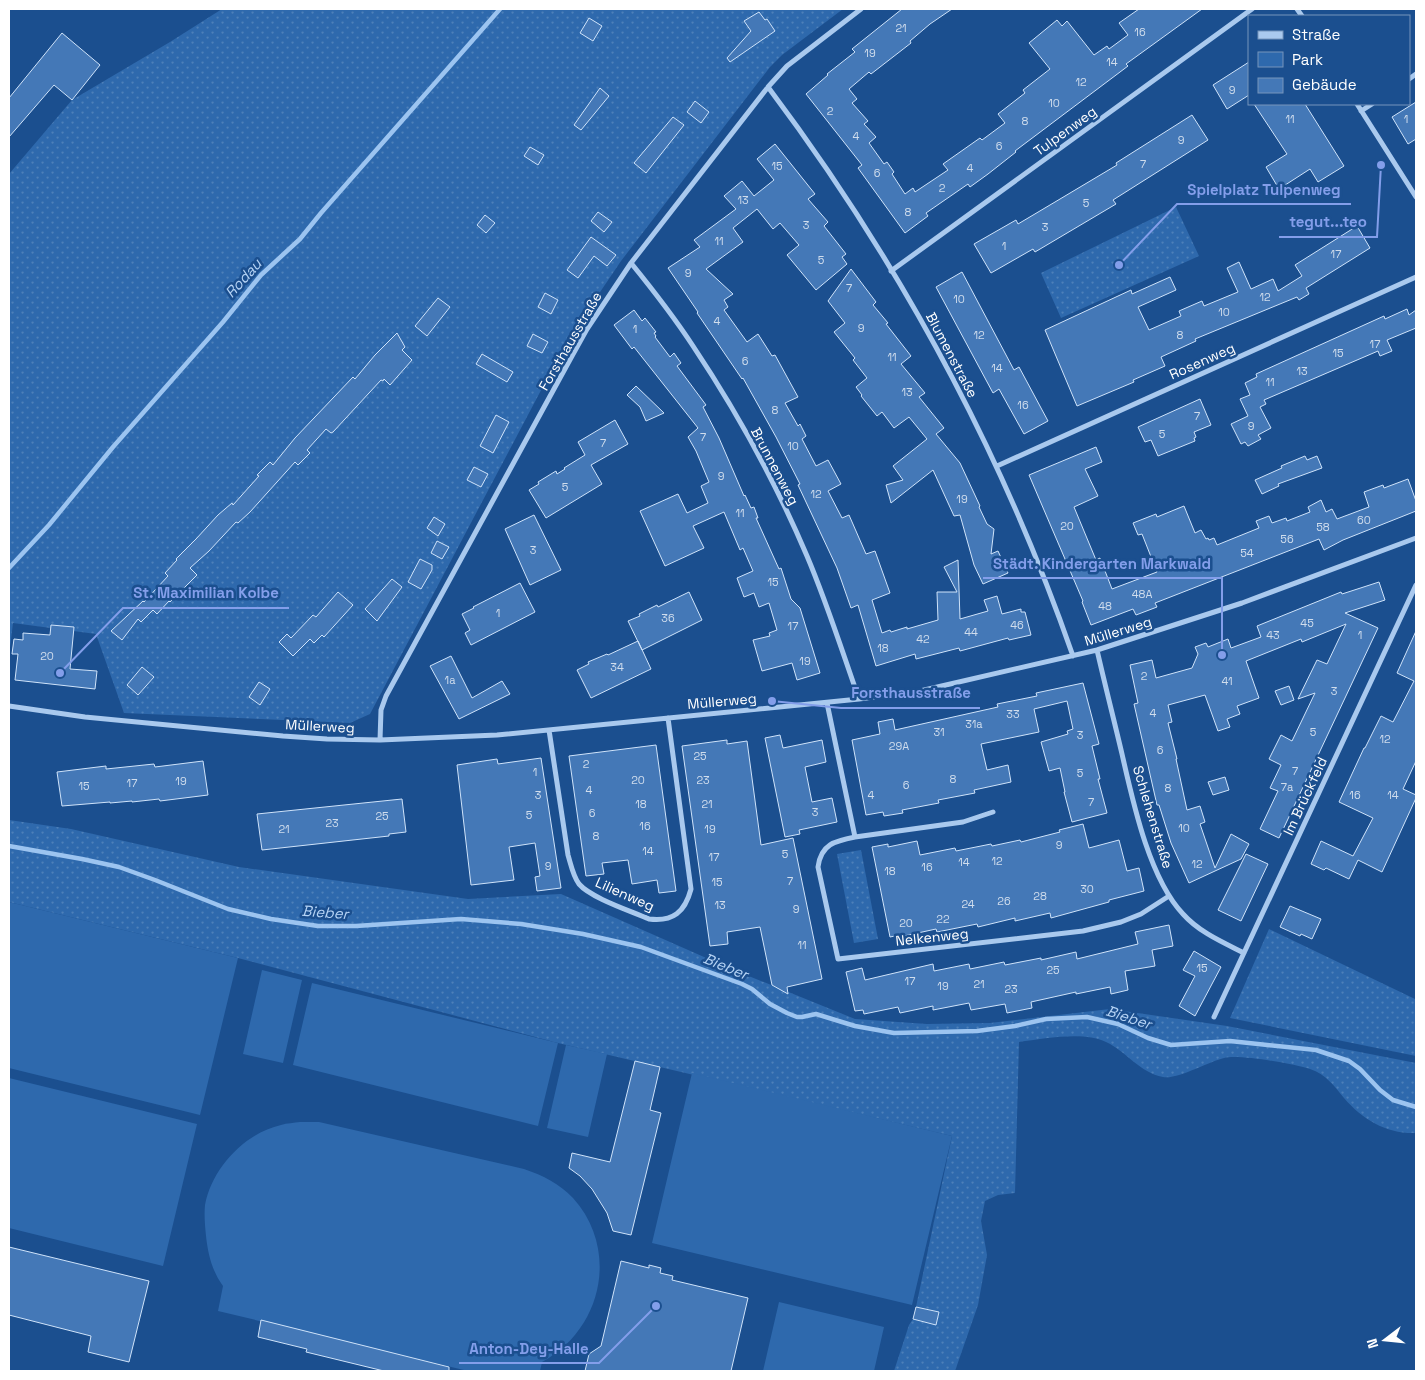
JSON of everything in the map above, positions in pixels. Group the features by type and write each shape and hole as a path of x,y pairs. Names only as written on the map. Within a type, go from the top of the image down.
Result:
{"street":[{"name":"Forsthausstraße","path":"380,740 380,716 386,696 587,330 632,263 768,87 787,66 861,9"},
{"name":"Tulpenweg","path":"892,271 1252,9"},
{"name":"Blumenstraße","path":"768,87 819,156 864,224 933,341 997,466 1037,558 1073,656"},
{"path":"1358,105 1416,197"},
{"path":"1361,111 1370,105"},
{"name":"Brunnenweg","path":"632,263 693,346 724,395 768,475 807,557 859,699"},
{"name":"Rosenweg","path":"997,466 1416,277"},
{"name":"Müllerweg","path":"9,706 85,716 254,733 327,739 380,740 468,737 827,703 920,691 1097,650 1242,603 1416,538"},
{"name":"Im Brückfeld","path":"1214,1017 1416,585"},
{"name":"Schlehenstraße","path":"1097,650 1132,798 1146,842 1169,896 1182,913 1197,927 1244,953"},
{"path":"827,703 855,838"},
{"name":"Lilienweg","path":"549,730 568,855 578,883 587,891 649,919 657,920 677,915 688,900 691,889 668,718"},
{"name":"Nelkenweg","path":"993,812 963,822 834,842 826,848 819,859 818,867 838,959 1083,931 1121,922 1141,914 1169,896"}],"green space":[{"path":"222,9 843,9 782,55 770,67 621,261 567,341 370,714 350,723 124,713 96,634 13,623 9,656 9,174 72,100"},
{"path":"1176,207 1199,256 1061,318 1041,273"},
{"path":"9,820 71,829 239,867 468,899 561,894 729,968 855,1019 927,1024 990,1023 1110,1009 1227,1026 1416,1063 1416,1133 1395,1131 1367,1119 1351,1106 1325,1077 1316,1071 1303,1067 1267,1060 1231,1057 1176,1076 1163,1077 1140,1067 1113,1046 1097,1039 1075,1036 1019,1042 1015,1193 998,1195 985,1201 981,1221 987,1255 978,1305 955,1371 894,1371 909,1325 913,1319 936,1324 939,1312 916,1307 952,1136 558,1043 238,958 9,902"},
{"path":"861,850 878,939 854,943 837,854"},
{"path":"9,902 238,958 200,1115 9,1068"},
{"path":"1269,929 1415,999 1416,996 1416,1056 1230,1018"},
{"path":"262,970 302,980 283,1063 243,1054"},
{"path":"312,983 558,1043 538,1126 293,1065"},
{"path":"566,1045 607,1054 588,1137 547,1128"},
{"path":"692,1073 952,1136 912,1305 652,1243"},
{"path":"9,1078 197,1124 163,1266 9,1228"},
{"path":"319,1122 524,1169 557,1184 573,1198 588,1219 596,1241 600,1264 598,1288 591,1310 579,1330 562,1348 542,1362 540,1371 468,1371 218,1311 223,1286 213,1268 207,1243 205,1205 209,1191 223,1166 243,1144 268,1129 283,1124"},
{"path":"779,1302 884,1327 874,1371 763,1371"}],"building":[{"path":"902,9 952,9 930,24 910,41 911,43 871,74 869,72 849,89 857,99 852,103 868,121 864,124 876,137 869,143 884,164 887,162 894,172 892,174 905,194 913,188 915,192 948,170 943,164 1005,123 998,114 1025,93 1023,90 1050,69 1029,43 1057,20 1062,26 1067,21 1094,55 1107,46 1109,49 1128,35 1119,23 1139,9 1202,9 1126,64 1128,66 1015,151 988,174 970,187 968,184 926,213 928,216 905,233 858,168 862,165 806,94 827,74 855,52 852,49"},
{"path":"759,12 765,20 767,19 775,31 730,62 727,58 751,31 744,21"},
{"path":"589,18 602,26 593,41 580,33"},
{"path":"62,33 100,65 72,100 54,85 9,137 9,98"},
{"path":"1248,63 1248,96 1227,109 1213,85"},
{"path":"600,88 609,96 581,130 574,125"},
{"path":"695,101 709,112 701,123 687,112"},
{"path":"1416,102 1416,139 1408,144 1392,117"},
{"path":"1255,105 1306,105 1344,166 1318,182 1310,169 1279,189 1266,167 1287,154"},
{"path":"1192,115 1208,140 1113,200 1116,204 1035,252 1033,249 991,273 974,244 1016,220 1018,224 1117,165 1116,163"},
{"path":"673,117 684,125 646,173 634,163"},
{"path":"775,144 815,194 808,199 828,222 824,226 846,254 842,257 847,264 816,290 787,255 799,245 780,223 773,229 757,209 733,228 743,242 706,269 733,294 724,300 728,307 724,310 747,342 758,334 772,356 775,355 798,397 785,403 806,436 802,439 816,466 828,460 841,484 828,491 842,518 849,515 866,554 875,551 890,593 872,600 882,633 907,627 907,629 938,620 937,592 957,592 944,567 958,560 960,619 988,611 984,600 997,596 1002,614 1021,609 1021,612 1025,612 1031,635 1009,640 1008,638 960,651 959,648 916,659 915,654 876,666 858,605 851,608 837,568 798,485 800,484 776,437 743,378 668,268 700,247 694,240 736,209 724,196 742,181 754,196 774,180 757,159"},
{"path":"530,147 544,155 538,165 524,156"},
{"path":"598,212 612,222 604,232 591,221"},
{"path":"485,215 495,223 486,233 477,225"},
{"path":"1357,226 1370,248 1306,288 1309,294 1299,300 1297,297 1195,339 1196,341 1161,357 1165,366 1133,380 1134,382 1077,406 1045,330 1131,290 1132,294 1170,277 1176,290 1138,307 1149,330 1181,316 1179,311 1202,301 1204,306 1238,292 1227,268 1239,262 1251,289 1273,279 1278,291 1302,276 1295,265"},
{"path":"591,237 616,255 607,266 594,256 578,278 567,270"},
{"path":"851,269 876,302 873,305 888,323 886,324 911,356 901,364 925,393 919,397 944,428 936,434 960,463 987,524 994,529 991,554 998,551 1008,573 983,584 974,565 960,515 954,516 933,470 891,503 886,485 903,480 893,466 927,439 909,417 894,428 882,412 877,416 856,387 867,378 853,360 855,358 834,332 845,323 828,301"},
{"path":"962,272 1014,370 1019,367 1048,421 1024,434 999,389 993,393 936,287"},
{"path":"545,293 558,300 551,314 538,307"},
{"path":"438,298 450,307 427,336 415,326"},
{"path":"1407,309 1409,315 1416,310 1416,328 1387,340 1392,351 1380,356 1378,351 1264,400 1266,404 1260,407 1271,428 1258,435 1261,439 1248,446 1245,442 1241,444 1231,424 1248,416 1240,399 1250,395 1245,383 1257,377 1256,374 1384,316 1385,319"},
{"path":"634,310 642,321 645,318 656,332 654,333 655,337 670,357 674,353 681,363 677,366 706,405 703,407 719,438 744,496 751,508 754,507 758,518 756,518 779,569 781,568 791,599 800,608 820,673 797,680 792,663 762,671 753,640 770,636 769,633 777,630 769,603 759,607 754,593 744,597 737,578 753,571 743,548 740,550 724,512 693,526 704,548 665,566 640,511 678,494 687,513 708,503 701,486 709,482 688,437 698,428 634,347 632,349 614,325"},
{"path":"397,333 405,347 402,350 412,360 390,385 384,379 383,381 381,380 333,432 331,433 326,429 307,450 310,453 298,465 295,462 250,512 238,523 236,522 190,568 197,575 157,614 153,610 141,622 138,619 122,640 111,631 144,602 168,576 165,573 176,559 218,515 232,503 233,505 270,462 273,465 295,438 353,377 355,379"},
{"path":"533,334 548,342 542,353 527,346"},
{"path":"482,354 513,372 507,382 476,364"},
{"path":"636,386 664,413 646,421 640,407 627,395"},
{"path":"1200,399 1211,425 1194,432 1195,441 1158,456 1151,440 1145,442 1138,427"},
{"path":"496,415 509,422 493,453 480,446"},
{"path":"615,420 628,444 591,465 602,484 546,518 529,490 539,484 538,482 556,471 557,474 585,455 578,442"},
{"path":"1096,447 1102,462 1085,469 1098,496 1074,507 1096,560 1100,558 1112,589 1157,572 1142,534 1138,535 1133,523 1156,514 1157,517 1184,506 1195,533 1201,530 1206,539 1214,538 1217,545 1259,528 1256,521 1269,516 1272,523 1286,518 1287,521 1310,512 1308,507 1321,500 1326,512 1332,509 1337,519 1369,507 1364,492 1383,485 1384,488 1408,479 1416,501 1416,511 1343,540 1324,550 1319,539 1155,603 1157,607 1136,615 1133,609 1091,625 1083,601 1029,475"},
{"path":"1305,456 1307,460 1317,456 1322,468 1278,484 1279,486 1262,494 1255,480"},
{"path":"474,467 488,474 481,487 467,480"},
{"path":"534,515 561,570 530,585 505,529"},
{"path":"434,517 445,524 438,536 427,528"},
{"path":"437,541 449,547 442,559 431,553"},
{"path":"420,559 432,565 432,570 421,589 408,582"},
{"path":"392,579 402,587 377,621 365,609"},
{"path":"1379,582 1385,600 1345,613 1378,628 1279,838 1260,829 1278,791 1270,788 1281,765 1269,759 1281,735 1292,741 1315,693 1298,699 1317,660 1327,664 1346,624 1302,642 1301,639 1246,661 1259,698 1237,706 1240,714 1227,719 1230,727 1218,731 1205,695 1168,705 1172,722 1168,723 1187,810 1200,806 1205,822 1200,824 1215,868 1231,834 1249,844 1241,859 1189,883 1171,843 1159,805 1157,805 1134,704 1138,703 1130,665 1152,660 1156,678 1192,668 1198,654 1195,647 1206,643 1208,647 1228,639 1231,648 1261,637 1257,626 1341,592 1342,594"},
{"path":"520,583 535,612 471,645 465,633 470,630 462,614"},
{"path":"338,592 353,605 324,637 322,635 314,643 310,639 293,656 279,642 287,634 291,638 313,615 316,617"},
{"path":"689,592 702,620 642,650 628,621 657,605 658,607"},
{"path":"51,625 74,627 70,669 97,671 95,689 15,680 18,654 12,654 14,639 23,640 23,633 50,635"},
{"path":"1416,631 1416,761 1403,789 1416,795 1416,798 1382,872 1358,860 1349,879 1326,868 1324,870 1311,864 1321,841 1353,856 1373,818 1339,802 1381,716 1393,722 1414,681 1397,673"},
{"path":"638,641 651,669 591,698 577,670 589,664 588,662"},
{"path":"451,656 472,698 502,681 510,694 459,719 430,666"},
{"path":"142,667 154,677 138,695 127,685"},
{"path":"259,682 270,689 260,705 249,697"},
{"path":"1083,683 1099,744 1092,746 1107,813 1072,822 1060,768 1049,771 1041,742 1068,734 1067,731 1073,729 1067,701 1034,709 1039,732 981,744 987,770 1008,765 1011,782 974,790 975,793 938,800 939,803 902,810 903,813 884,816 883,812 866,815 852,740 880,734 878,722 893,719 895,730 998,707 997,704 1037,696 1036,693"},
{"path":"1289,686 1294,700 1281,705 1275,691"},
{"path":"780,735 783,748 822,740 826,762 805,767 812,802 832,798 837,822 799,830 800,834 785,837 765,738"},
{"path":"727,740 727,744 747,741 761,845 793,838 822,979 787,987 788,994 772,985 760,927 727,932 728,944 710,946 682,746"},
{"path":"656,745 676,891 659,893 657,880 632,884 628,860 602,863 604,874 586,876 569,756"},
{"path":"541,758 561,888 537,891 535,877 540,876 535,843 509,847 514,880 471,885 457,765 497,759 498,764"},
{"path":"203,761 208,795 160,801 159,799 62,806 57,772 106,766 106,769 154,764 155,767"},
{"path":"1225,777 1229,790 1213,795 1208,782"},
{"path":"402,799 406,832 389,834 389,836 262,850 257,814"},
{"path":"1083,824 1089,848 1119,840 1127,871 1139,868 1144,891 1051,918 1050,913 1015,921 1015,918 978,927 977,924 937,932 936,929 890,937 872,847 888,844 888,847 917,841 920,855 955,848 956,851 991,844 992,846 1020,840 1021,842"},
{"path":"1246,854 1268,864 1241,921 1218,910"},
{"path":"1290,906 1321,919 1312,939 1280,927"},
{"path":"1169,925 1173,946 1152,950 1155,966 1125,971 1128,990 1111,994 1110,987 1076,994 1076,992 1031,1002 1032,1008 1007,1013 1005,1004 971,1010 969,1003 933,1010 933,1006 900,1013 898,1007 864,1014 863,1010 855,1011 846,972 862,968 865,980 933,964 934,971 969,964 970,969 1004,962 1005,965 1041,958 1041,960 1076,952 1077,959 1138,944 1135,932"},
{"path":"1194,951 1221,967 1195,1016 1179,1006 1195,976 1183,970"},
{"path":"635,1061 660,1067 650,1110 661,1113 631,1235 613,1231 607,1213 592,1189 580,1176 569,1168 572,1153 610,1162"},
{"path":"9,1247 149,1281 129,1362 88,1352 91,1336 9,1315"},
{"path":"621,1261 649,1268 649,1265 661,1268 660,1273 673,1276 672,1280 748,1298 731,1371 585,1371 589,1354 601,1346"},
{"path":"916,1307 939,1312 936,1325 913,1319"},
{"path":"261,1320 449,1367 449,1371 384,1371 306,1352 307,1349 258,1337"}],"waterway":[{"name":"Rodau","path":"9,568 49,525 113,447 223,322 261,275 300,239 500,9"},
{"name":"Bieber","path":"9,846 119,867 228,909 271,919 318,926 356,926 461,919 521,924 583,934 641,947 742,984 752,989 770,1004 797,1017 816,1014 855,1026 894,1033 977,1031 1015,1026 1046,1019 1087,1017 1118,1024 1148,1038 1171,1045 1230,1041 1316,1050 1349,1061 1393,1100 1416,1107"}],"place":[{"name":"tegut...teo","path":"1381,165"},
{"name":"Spielplatz Tulpenweg","path":"1119,265"},
{"name":"Städt. Kindergarten Markwald","path":"1222,655"},
{"name":"St. Maximilian Kolbe","path":"60,673"},
{"name":"Forsthausstraße","path":"772,701"},
{"name":"Anton-Dey-Halle","path":"656,1306"}]}
